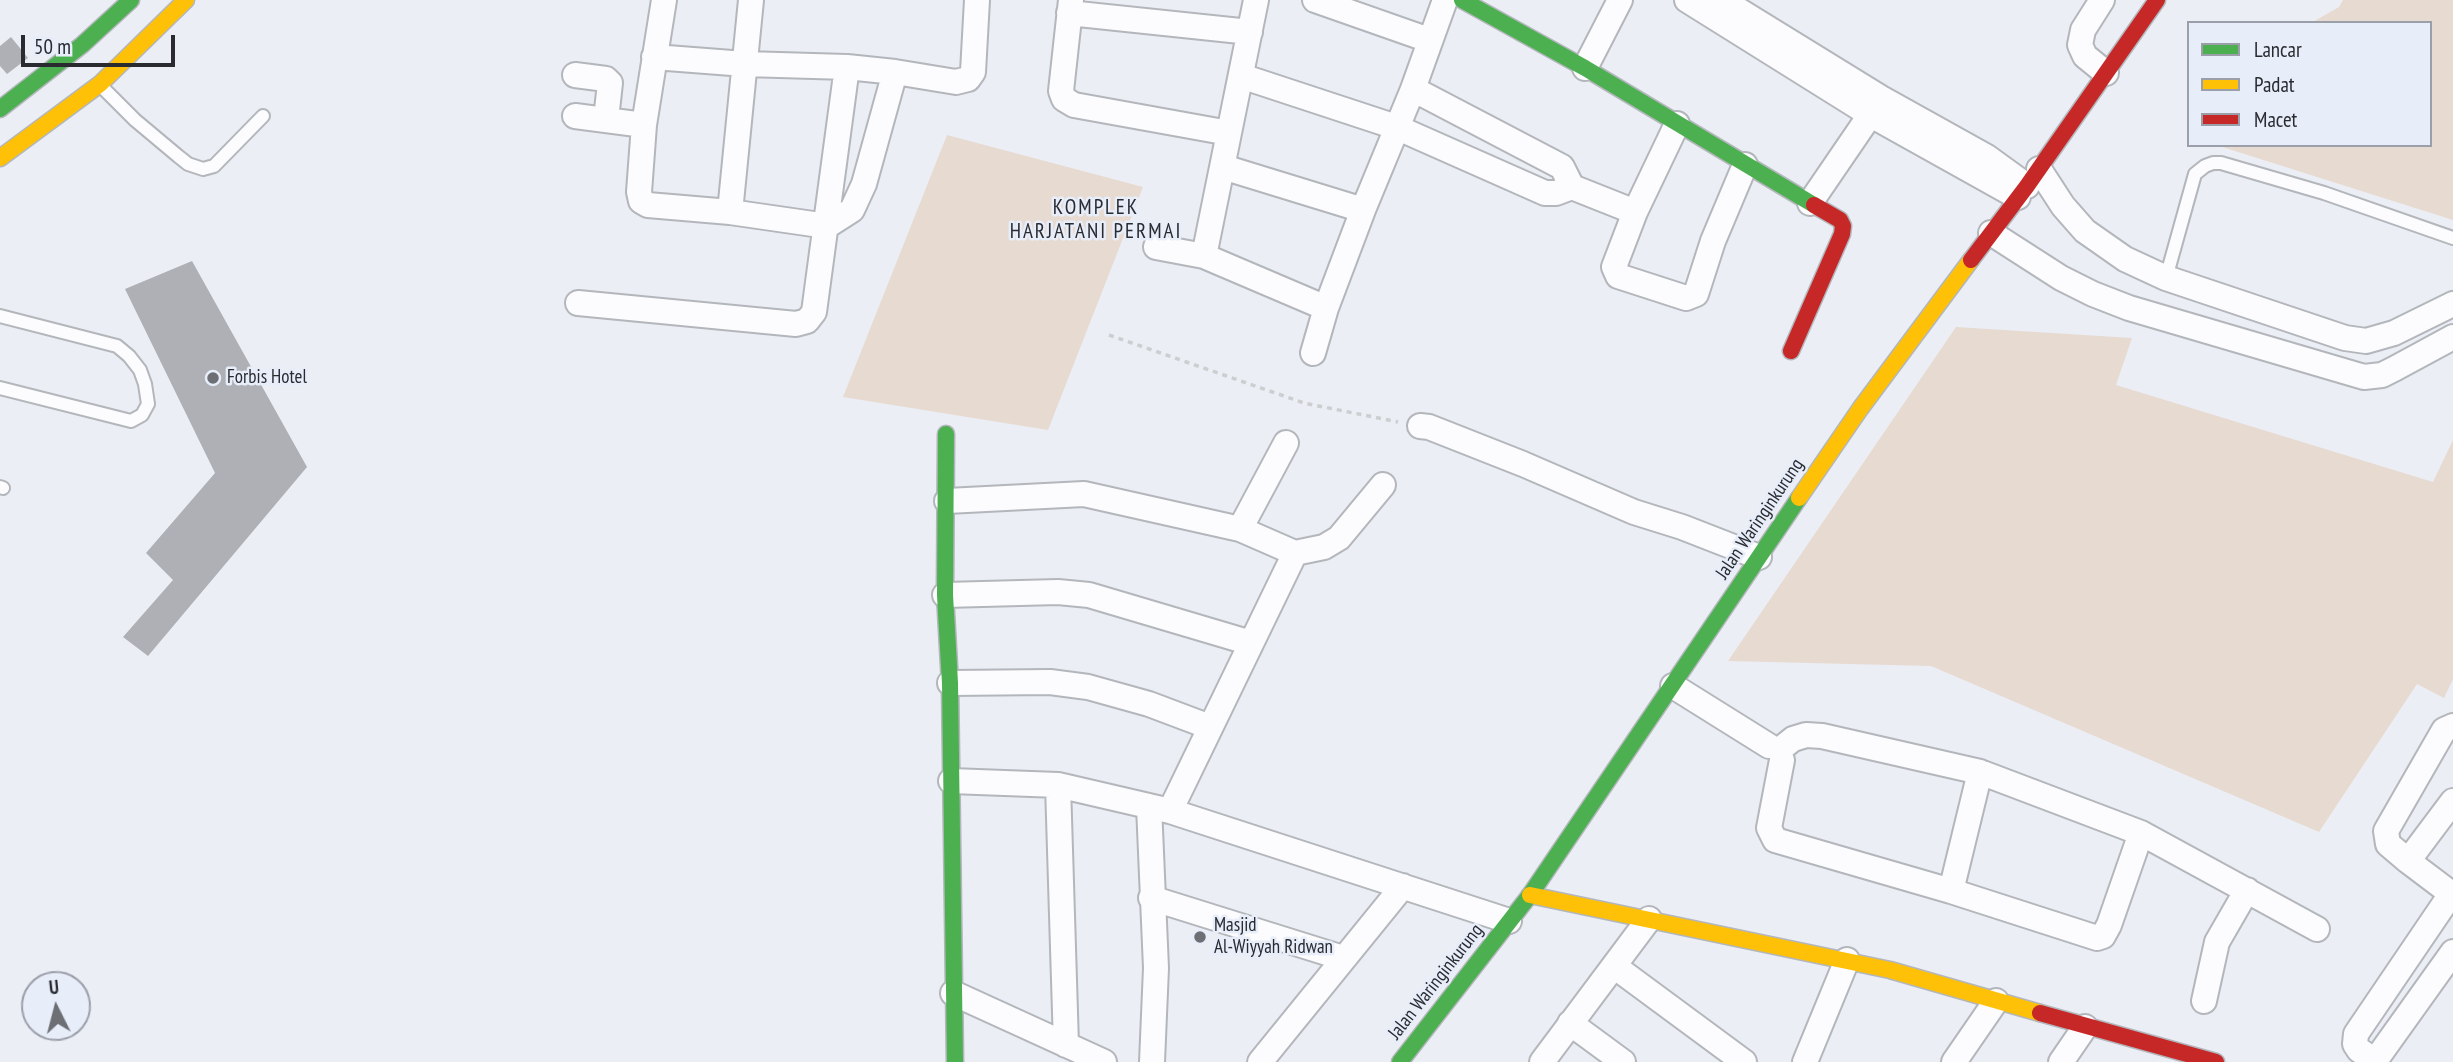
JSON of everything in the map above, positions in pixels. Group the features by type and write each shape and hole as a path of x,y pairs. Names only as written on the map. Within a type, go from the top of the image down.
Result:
{"main road":[{"path":"0,109 82,45 131,0"},
{"path":"0,158 100,84 186,0"},
{"path":"1462,0 1585,68 1840,220 1843,226 1842,234 1791,351"},
{"name":"Jalan Waringinkurung","path":"1400,1062 1530,895 1860,409 2028,184 2157,0"},
{"path":"946,434 945,595 950,683 955,1062"},
{"path":"1530,895 1889,970 2085,1027 2167,1057 2216,1062"}],"street":[{"path":"664,0 644,125 639,192 641,201 648,205 730,212 827,226 852,210 864,184 895,72"},
{"path":"730,212 751,0"},
{"path":"653,57 745,64 846,67 956,82 968,79 973,72 977,0"},
{"path":"1204,256 1256,0"},
{"path":"1315,0 1429,40"},
{"path":"1313,353 1326,308 1413,89 1445,0"},
{"path":"1585,68 1620,0"},
{"path":"1687,0 1876,106 1986,158 2063,206 2085,231 2124,259 2166,278 2345,338 2366,341 2394,333 2453,304"},
{"path":"1722,0 1876,106"},
{"path":"2102,0 2083,30 2080,45 2085,56 2106,73"},
{"path":"1229,133 1074,105 1064,99 1061,91 1070,7 1250,32"},
{"path":"578,303 796,324 807,321 814,312 846,67"},
{"path":"575,75 606,79 610,83 606,119"},
{"path":"1241,76 1396,127 1545,193 1556,193 1572,187"},
{"path":"1413,89 1562,167 1572,187 1635,212"},
{"path":"1810,203 1876,106"},
{"path":"575,116 644,125"},
{"path":"1677,124 1635,212 1614,267 1619,276 1692,298 1696,294 1713,241 1745,165"},
{"path":"1223,167 1363,210"},
{"path":"1991,233 2061,278 2117,303 2364,377 2382,375 2453,337"},
{"path":"1156,247 1204,256 1326,308"},
{"path":"1420,426 1429,427 1535,468 1634,512 1682,527 1759,557"},
{"path":"1240,529 1286,443"},
{"path":"947,501 1084,494 1240,529 1295,553 1324,547 1339,538 1382,485"},
{"path":"1152,1062 1156,968 1152,898 1160,808 1210,727 1295,553"},
{"path":"945,595 1058,592 1089,595 1251,643"},
{"path":"950,683 1051,682 1088,687 1149,704 1210,727"},
{"path":"1673,687 1778,751"},
{"path":"2453,726 2444,730 2386,831 2388,844 2452,895 2356,1034 2355,1044 2359,1050 2375,1061 2453,952"},
{"path":"2141,833 2103,936 2097,938 1951,891 1775,840 1769,828 1778,751 1793,739 1806,735 1822,736 1980,772 2141,833 2317,929"},
{"path":"1951,891 1980,772"},
{"path":"951,781 1058,785 1160,808 1509,921"},
{"path":"1058,785 1066,1045"},
{"path":"2408,861 2453,801"},
{"path":"1260,1062 1402,886"},
{"path":"2204,1002 2217,943 2247,890"},
{"path":"1152,898 1343,958"},
{"path":"1542,1062 1649,919"},
{"path":"1805,1062 1847,960"},
{"path":"1614,966 1744,1062"},
{"path":"953,993 1104,1062"},
{"path":"1954,1062 1996,1001"},
{"path":"1570,1023 1623,1062"},
{"path":"2062,1062 2085,1027"}],"lane":[{"path":"100,84 135,120 178,156 188,164 203,169 214,166 263,117"},
{"path":"2166,278 2195,174 2213,163 2324,193 2453,238"},
{"path":"0,316 117,346 140,370 148,404 142,415 131,421 0,388"}],"path":[{"path":"1109,335 1304,403 1420,426"}],"shaded area":[{"path":"2343,0 2453,0 2453,220 2222,147 2432,147 2432,21 2314,21 2339,7"},
{"path":"947,135 1143,187 1048,430 843,397"},
{"path":"1956,327 2132,338 2116,385 2433,482 2453,440 2453,679 2444,698 2417,684 2319,832 1931,666 1728,661"}],"building":[{"path":"11,37 28,58 7,74 0,66 0,46"},
{"name":"Forbis Hotel","path":"192,261 307,467 148,656 123,637 173,580 146,553 215,473 125,289"}],"traffic: fast":[{"path":"0,109 82,45 131,0"},
{"path":"1462,0 1585,68 1814,205"},
{"path":"946,434 945,595 950,683 955,1062"},
{"path":"1400,1062 1530,895 1799,498"}],"traffic: slow":[{"path":"0,158 100,84 186,0"},
{"path":"1799,498 1860,409 1971,260"},
{"path":"1530,895 1890,970 2040,1013"}],"traffic: jam":[{"path":"1971,260 2027,186 2157,0"},
{"path":"1791,351 1842,234 1843,226 1840,220 1814,205"},
{"path":"2040,1013 2216,1062"}],"place":[{"name":"Forbis Hotel","path":"213,378"},
{"name":"Masjid Al-Wiyyah Ridwan","path":"1200,937"}],"district":[{"name":"KOMPLEK HARJATANI PERMAI","path":"1096,220"}]}
